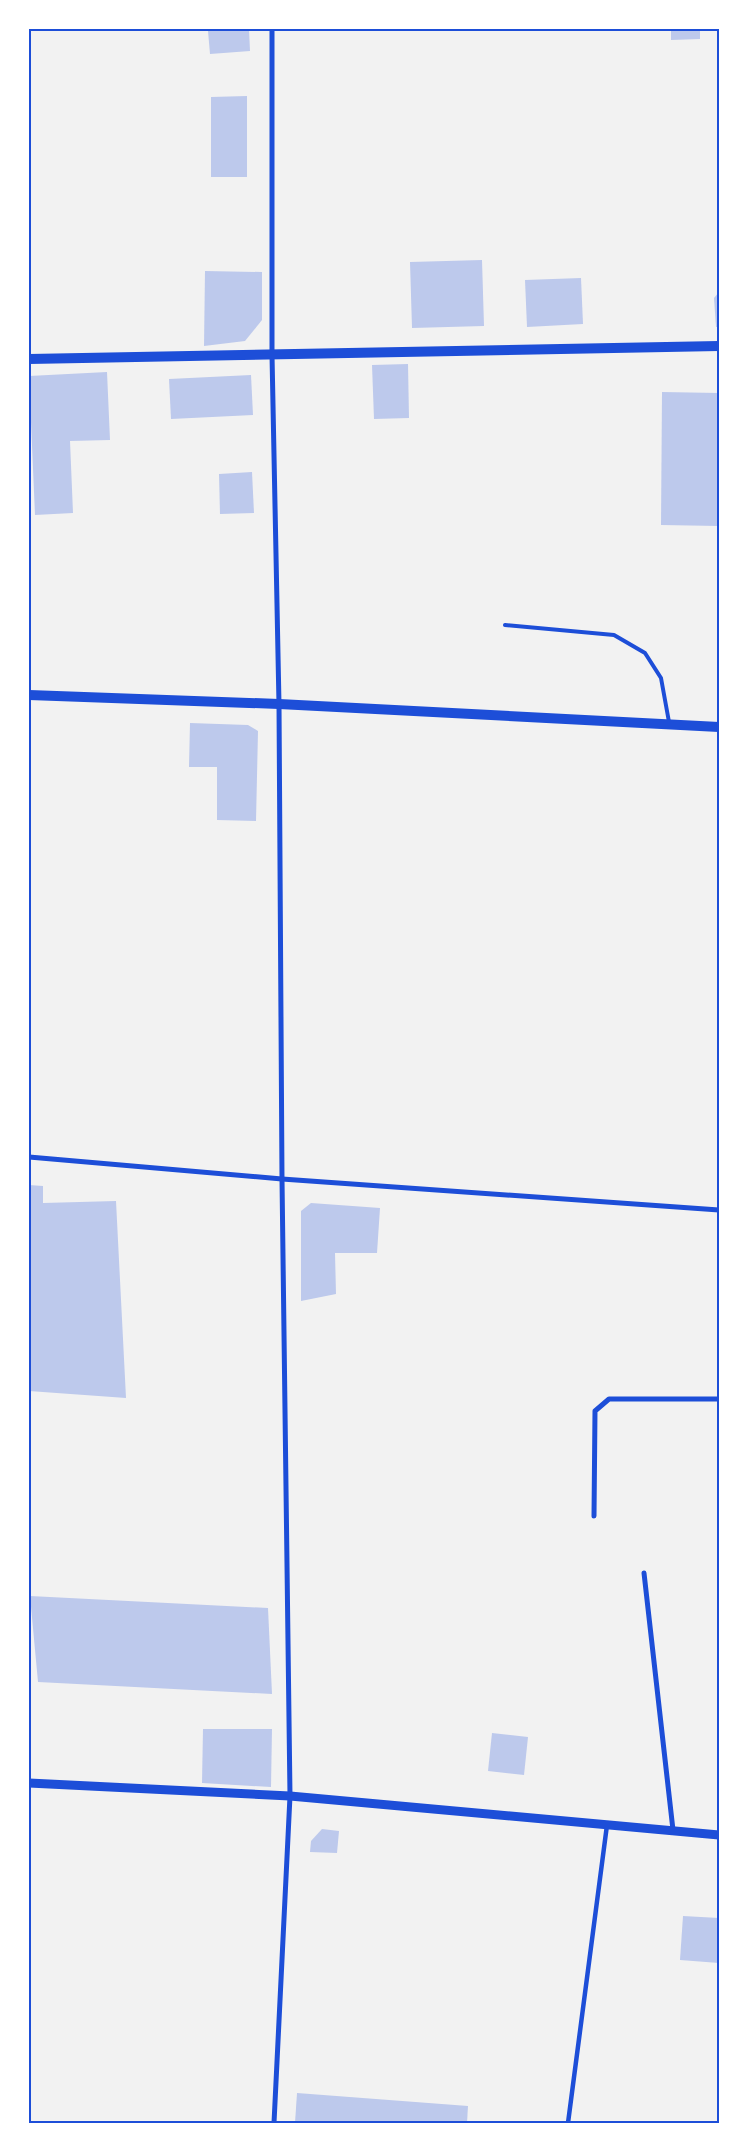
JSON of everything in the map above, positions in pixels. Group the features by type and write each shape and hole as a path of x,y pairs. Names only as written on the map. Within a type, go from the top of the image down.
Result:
{"main road":[{"path":"29,359 719,346"},
{"path":"29,695 280,704 719,727"}],"street":[{"path":"272,29 272,355 280,704 282,1179 290,1796 274,2123"},
{"path":"29,1157 282,1179 719,1210"},
{"path":"594,1516 595,1412 609,1399 719,1399"},
{"path":"644,1573 673,1830"},
{"path":"29,1783 290,1796 719,1835"},
{"path":"568,2123 607,1824"}],"lane":[{"path":"504,625 614,636 645,653 661,678 670,724"}],"building":[{"path":"194,29 249,29 250,51 210,54 208,31"},
{"path":"671,29 700,29 700,39 671,40"},
{"path":"247,96 247,177 211,177 211,97"},
{"path":"482,260 484,326 412,328 410,262"},
{"path":"205,271 262,272 262,320 245,341 204,346"},
{"path":"581,278 583,324 527,327 525,280"},
{"path":"719,292 719,327 716,327 714,298"},
{"path":"408,364 409,418 374,419 372,365"},
{"path":"107,372 110,440 70,441 73,513 35,515 29,376"},
{"path":"251,375 253,415 171,419 169,379"},
{"path":"662,392 719,393 719,526 661,525"},
{"path":"252,472 254,513 220,514 219,474"},
{"path":"190,723 248,725 258,731 256,821 217,820 217,767 189,767"},
{"path":"29,1185 43,1186 43,1203 116,1201 126,1398 29,1391"},
{"path":"311,1203 380,1208 377,1253 335,1253 336,1294 301,1301 301,1211"},
{"path":"30,1596 268,1608 272,1694 38,1682"},
{"path":"203,1729 272,1729 271,1787 202,1783"},
{"path":"492,1733 528,1737 524,1775 488,1771"},
{"path":"322,1829 339,1831 337,1853 310,1852 311,1841"},
{"path":"683,1916 719,1918 719,1963 680,1960"},
{"path":"297,2093 468,2106 467,2123 295,2123"}]}
